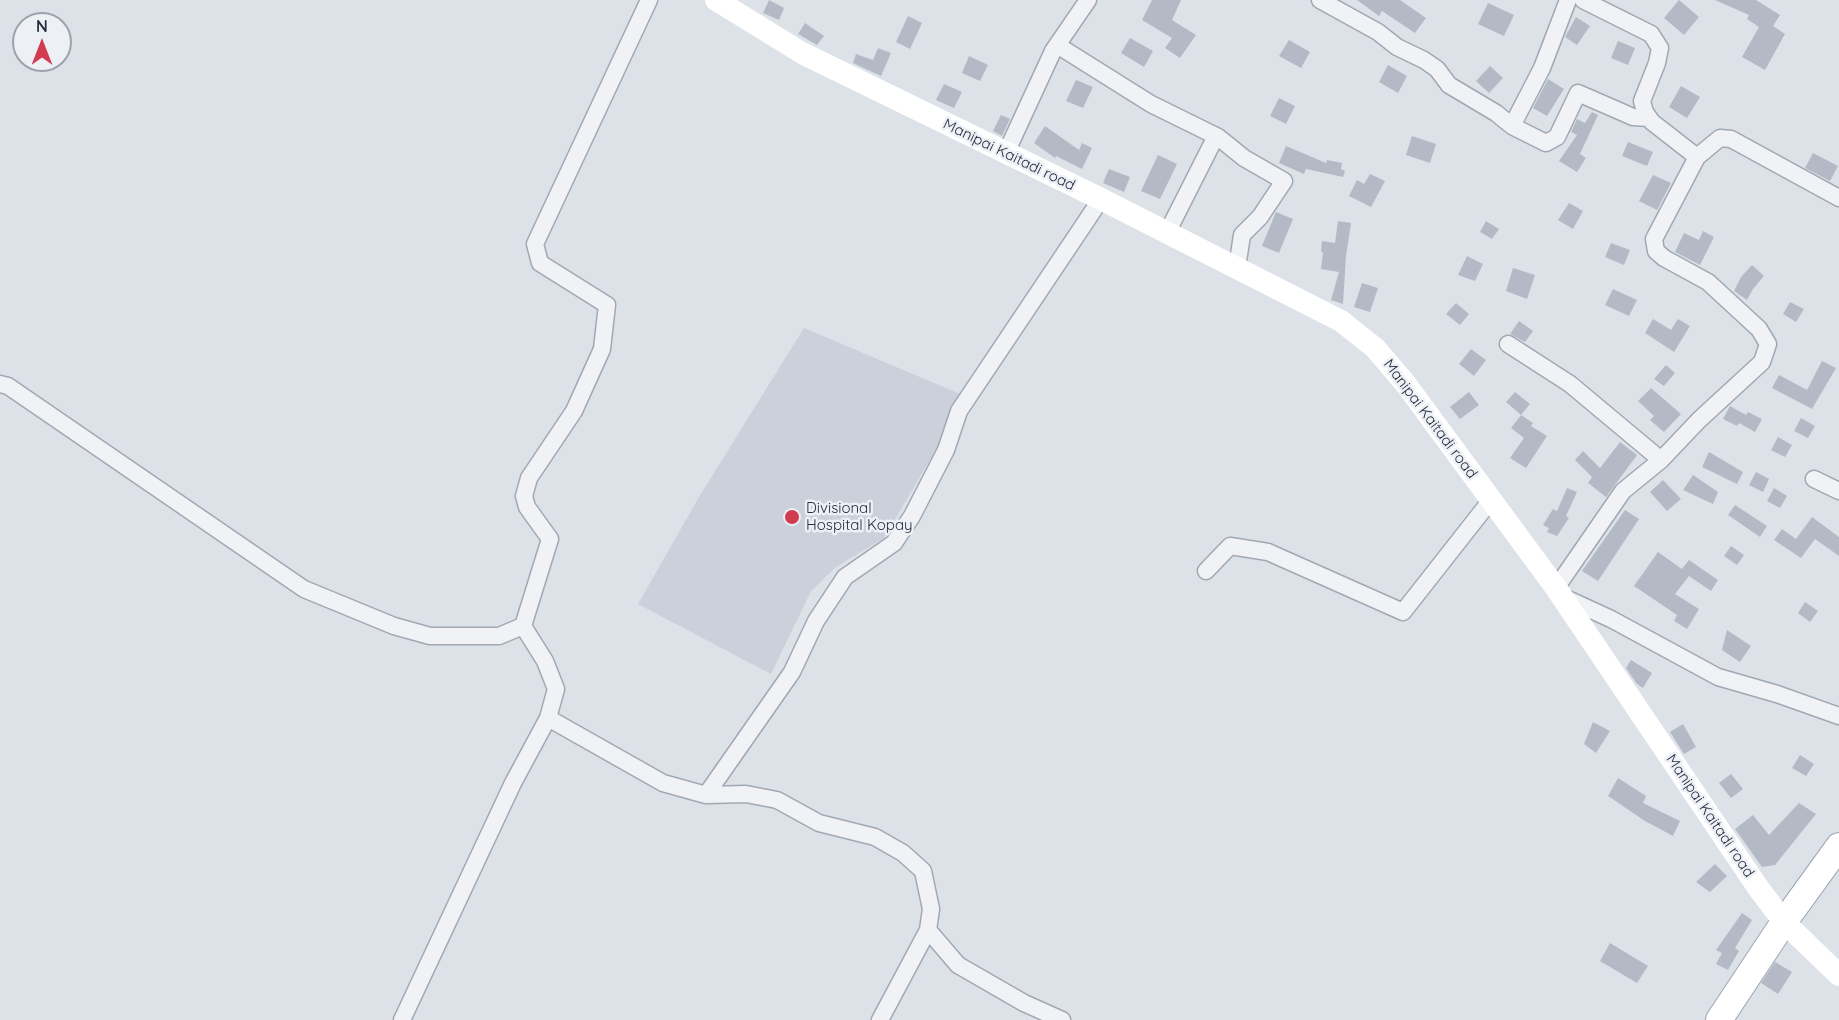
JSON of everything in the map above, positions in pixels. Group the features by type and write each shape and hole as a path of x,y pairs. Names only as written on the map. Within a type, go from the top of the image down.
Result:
{"main road":[{"name":"Manipai Kaitadi road","path":"716,0 802,53 1101,199 1341,321 1375,348 1405,383 1559,592 1759,889 1784,922 1839,975"},
{"path":"1719,1020 1784,922 1839,846"}],"street":[{"path":"402,1020 513,783 548,718 556,690 545,662 523,626 550,539 527,507 524,496 529,478 574,411 602,349 607,305 540,263 535,244 650,0"},
{"path":"1006,153 1057,45 1088,0"},
{"path":"1320,0 1378,32 1397,48 1424,60 1437,69 1449,85 1496,113 1512,126 1546,143 1557,137 1578,93 1633,117 1649,118"},
{"path":"1512,126 1542,68 1568,0"},
{"path":"1583,0 1651,34 1660,48 1657,63 1642,101 1649,118 1697,157"},
{"path":"1057,45 1150,104 1216,136 1244,158 1284,181 1260,217 1242,236 1237,268"},
{"path":"1167,233 1216,136"},
{"path":"1839,198 1731,139 1720,138 1697,157 1654,238 1656,251 1664,258 1708,282 1759,329 1768,344 1762,362 1698,420 1661,460 1623,491 1559,592 1718,677 1777,694 1839,716"},
{"path":"706,795 792,672 816,621 845,577 894,543 912,516 946,450 959,411 1101,199"},
{"path":"1508,344 1570,384 1661,460"},
{"path":"0,384 8,386 304,589 394,626 430,636 498,636 523,626"},
{"path":"1814,479 1839,491"},
{"path":"1206,571 1230,546 1268,552 1403,612 1491,500"},
{"path":"548,718 663,783 706,795 746,794 777,800 819,823 875,837 903,853 923,871 931,909 928,930 880,1020"},
{"path":"928,930 958,965 1024,1003 1062,1020"}],"shaded area":[{"name":"Divisional Hospital Kopay","path":"804,328 967,397 884,538 836,567 811,591 771,674 638,604 699,497"}],"building":[{"path":"769,0 784,8 779,20 763,13"},
{"path":"1152,0 1181,0 1172,20 1196,35 1180,58 1165,48 1172,38 1142,20"},
{"path":"1357,0 1400,0 1426,18 1415,33 1382,11 1379,16"},
{"path":"1679,0 1699,17 1684,35 1664,18"},
{"path":"1715,0 1756,0 1780,15 1773,26 1785,34 1765,70 1742,57 1759,27 1747,19 1749,15"},
{"path":"1488,3 1514,15 1504,36 1478,24"},
{"path":"908,16 922,23 910,49 896,42"},
{"path":"1576,17 1590,26 1577,45 1565,37"},
{"path":"805,23 824,36 817,45 798,34"},
{"path":"1130,38 1153,51 1144,67 1121,53"},
{"path":"1289,40 1310,52 1301,68 1279,56"},
{"path":"1618,41 1635,48 1628,65 1611,58"},
{"path":"878,48 891,53 881,76 853,63 856,54 873,60"},
{"path":"969,56 988,65 980,81 962,73"},
{"path":"1388,65 1407,76 1398,93 1379,82"},
{"path":"1490,66 1503,78 1489,93 1476,81"},
{"path":"1548,79 1564,89 1547,116 1533,108"},
{"path":"1076,80 1093,87 1083,108 1066,101"},
{"path":"944,84 962,92 954,108 936,100"},
{"path":"1681,86 1700,97 1687,118 1669,107"},
{"path":"1279,98 1295,106 1286,124 1270,116"},
{"path":"1592,112 1598,115 1580,154 1586,158 1577,172 1559,161 1577,135 1571,132 1577,119 1585,123"},
{"path":"1001,115 1010,119 1002,136 993,131"},
{"path":"1045,126 1079,150 1082,143 1092,148 1082,169 1056,156 1055,158 1034,143"},
{"path":"1412,136 1436,144 1430,163 1406,155"},
{"path":"1628,142 1653,152 1647,166 1622,156"},
{"path":"1286,146 1326,163 1327,160 1342,163 1341,169 1345,171 1343,177 1306,169 1304,174 1279,163"},
{"path":"1813,153 1838,166 1830,181 1805,168"},
{"path":"1158,155 1177,164 1160,199 1141,191"},
{"path":"1109,169 1130,177 1124,192 1103,183"},
{"path":"1370,174 1385,181 1371,207 1349,196 1357,180 1364,184"},
{"path":"1653,175 1671,183 1657,210 1639,201"},
{"path":"1569,203 1583,211 1573,229 1558,220"},
{"path":"1276,212 1293,219 1279,253 1262,246"},
{"path":"1338,221 1351,223 1343,304 1331,300 1339,272 1321,269 1322,241 1335,243"},
{"path":"1486,221 1499,229 1492,239 1480,232"},
{"path":"1703,231 1714,237 1700,265 1675,252 1684,233 1699,240"},
{"path":"1611,243 1630,250 1624,265 1605,257"},
{"path":"1467,256 1483,264 1475,281 1458,275"},
{"path":"1752,265 1764,276 1747,300 1734,291 1741,277"},
{"path":"1513,268 1535,275 1527,299 1506,291"},
{"path":"1362,283 1378,288 1370,312 1354,307"},
{"path":"1613,289 1637,300 1629,316 1605,305"},
{"path":"1790,302 1804,309 1796,322 1783,314"},
{"path":"1456,303 1469,314 1460,325 1446,314"},
{"path":"1653,319 1671,330 1678,319 1690,326 1674,352 1645,333"},
{"path":"1519,321 1533,331 1525,342 1510,334"},
{"path":"1471,349 1486,360 1474,376 1459,364"},
{"path":"1822,361 1836,368 1812,409 1772,388 1779,375 1807,390"},
{"path":"1666,365 1675,373 1664,386 1654,379"},
{"path":"1651,388 1681,414 1664,432 1650,420 1654,416 1638,401"},
{"path":"1469,392 1479,405 1460,419 1450,407"},
{"path":"1515,392 1530,404 1521,415 1506,402"},
{"path":"1730,406 1746,415 1748,412 1762,419 1755,432 1739,423 1737,426 1723,419"},
{"path":"1521,415 1533,423 1531,426 1547,436 1526,468 1510,458 1524,438 1511,428"},
{"path":"1801,418 1815,426 1808,438 1794,431"},
{"path":"1778,437 1792,445 1785,457 1771,450"},
{"path":"1620,442 1637,455 1606,497 1588,483 1592,477 1575,460 1583,451 1600,468"},
{"path":"1709,452 1743,472 1737,484 1702,467"},
{"path":"1756,472 1769,479 1763,492 1749,485"},
{"path":"1693,475 1718,492 1713,504 1683,490"},
{"path":"1663,480 1681,499 1667,511 1650,492"},
{"path":"1567,488 1577,492 1566,516 1569,518 1557,536 1547,532 1549,528 1543,525 1553,509 1557,511"},
{"path":"1774,488 1787,496 1780,508 1767,501"},
{"path":"1735,505 1767,526 1760,537 1728,515"},
{"path":"1625,510 1639,519 1598,581 1582,571"},
{"path":"1812,517 1839,537 1839,556 1815,539 1801,558 1774,540 1782,529 1796,539"},
{"path":"1731,546 1744,555 1737,565 1724,556"},
{"path":"1658,552 1682,569 1689,560 1718,580 1711,591 1689,576 1675,594 1699,609 1687,629 1674,621 1677,615 1634,586"},
{"path":"1805,602 1818,611 1810,622 1798,613"},
{"path":"1727,630 1751,646 1740,662 1722,650"},
{"path":"1631,660 1652,673 1643,688 1637,684 1626,668"},
{"path":"1593,722 1610,731 1596,753 1584,744"},
{"path":"1683,724 1696,747 1684,754 1670,732"},
{"path":"1800,755 1814,764 1806,776 1792,768"},
{"path":"1731,774 1743,789 1731,798 1719,783"},
{"path":"1618,778 1646,796 1643,803 1680,821 1673,836 1645,821 1608,796"},
{"path":"1799,803 1816,814 1775,865 1762,867 1735,829 1753,815 1769,835"},
{"path":"1715,864 1727,876 1710,892 1696,882"},
{"path":"1742,913 1752,920 1735,948 1739,951 1728,970 1716,964 1722,953 1716,950"},
{"path":"1610,943 1648,966 1637,983 1600,961"},
{"path":"1775,962 1792,972 1778,994 1761,983"}],"place":[{"name":"Divisional Hospital Kopay","path":"792,517"}]}
